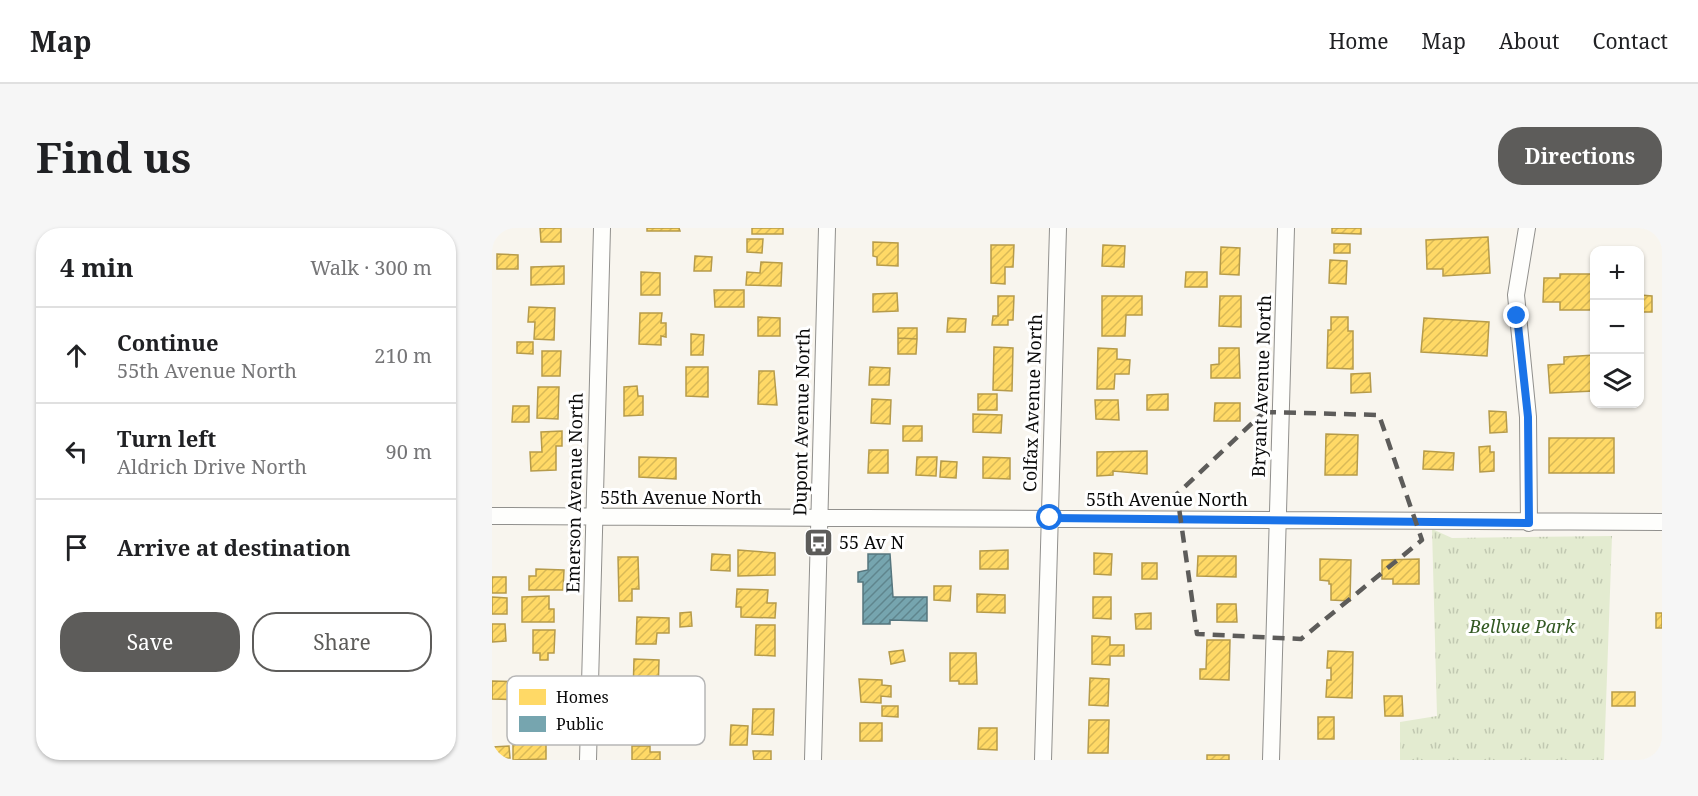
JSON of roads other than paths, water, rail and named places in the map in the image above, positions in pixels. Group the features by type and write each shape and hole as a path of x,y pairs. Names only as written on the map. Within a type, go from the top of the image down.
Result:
{"street":[{"name":"Emerson Avenue North","path":"590,676 602,228"},
{"name":"Dupont Avenue North","path":"813,760 827,228"},
{"name":"Colfax Avenue North","path":"1043,760 1058,228"},
{"name":"Bryant Avenue North","path":"1271,760 1286,228"},
{"path":"1527,228 1516,295 1528,417 1529,523"},
{"name":"55th Avenue North","path":"492,516 1662,522"},
{"name":"Emerson Avenue North","path":"588,745 588,760"}],"place":[{"name":"55 Av N","path":"818,543"}],"park label":[{"name":"Bellvue Park","path":"1522,627"}]}
